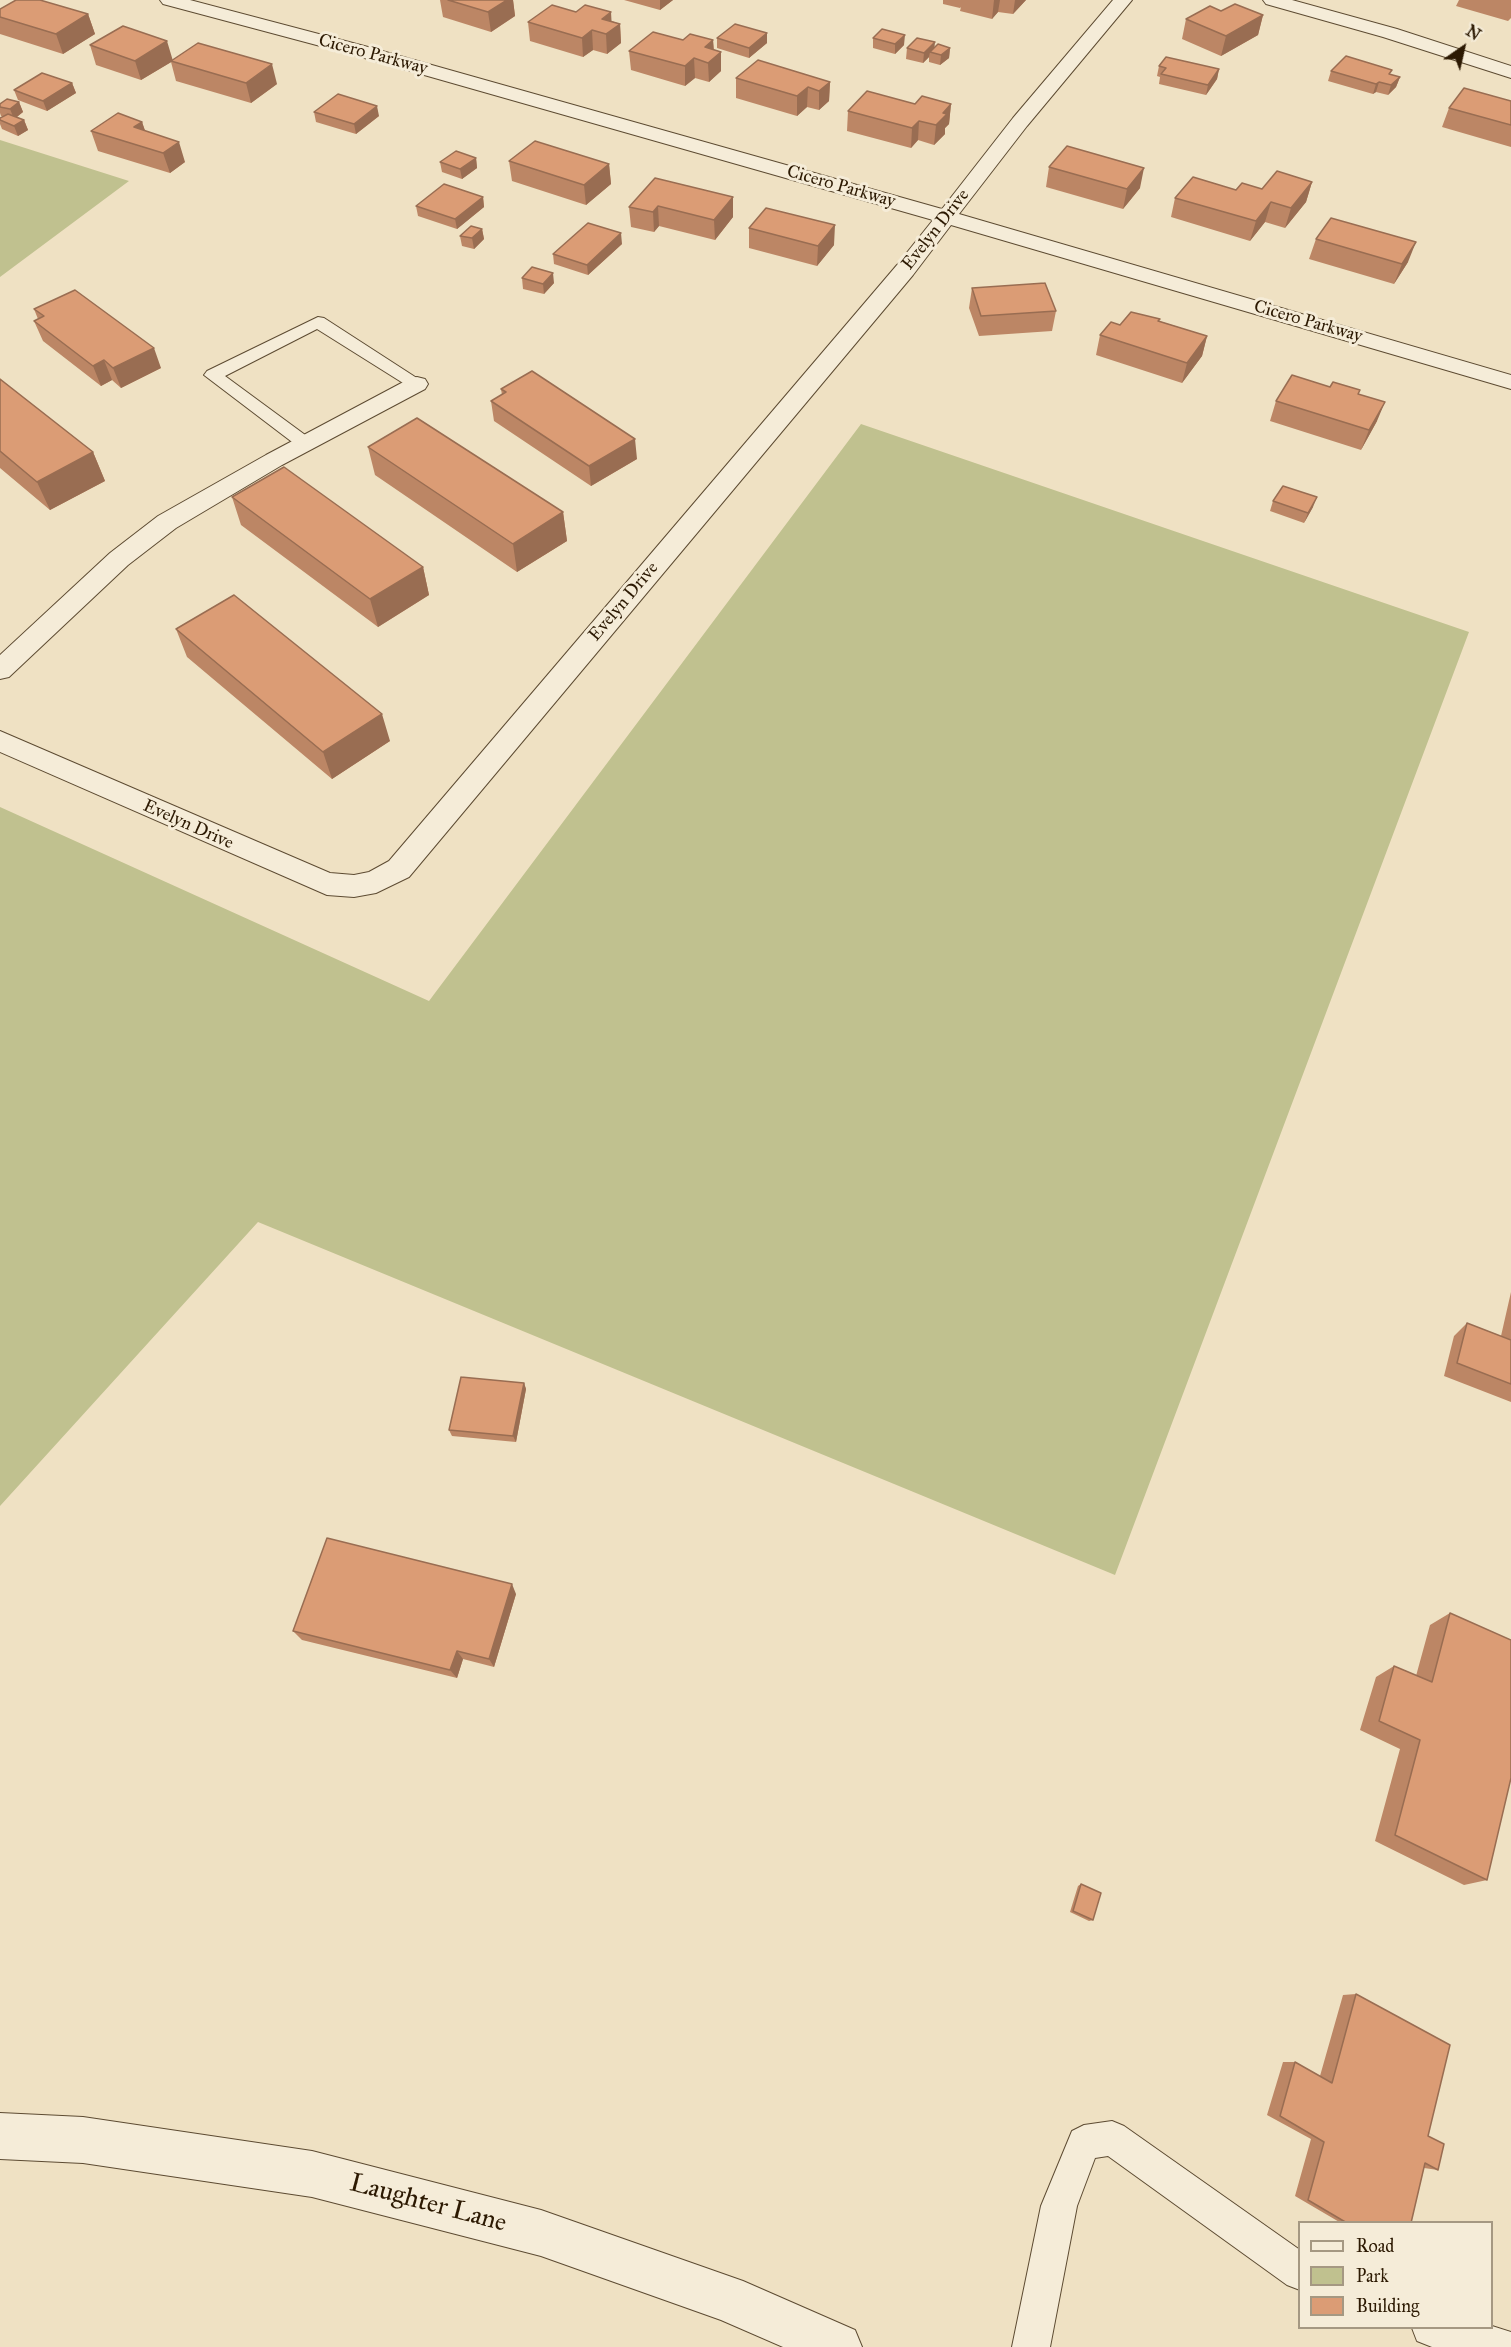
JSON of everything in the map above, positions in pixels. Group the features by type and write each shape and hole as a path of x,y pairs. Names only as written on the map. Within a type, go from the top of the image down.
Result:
{"street":[{"name":"Cicero Parkway","path":"169,0 360,51 947,217 1511,382"},
{"name":"Evelyn Drive","path":"0,741 327,884 354,886 376,882 399,869 897,279 1020,122 1123,0"},
{"path":"1272,0 1390,33 1511,72"},
{"path":"0,670 119,558 167,522 417,384"},
{"name":"Laughter Lane","path":"0,2136 83,2140 312,2174 541,2233 726,2298 838,2347"}],"lane":[{"path":"306,444 213,375 318,322 417,384"},
{"path":"1031,2347 1059,2206 1084,2144 1112,2138 1298,2271"},
{"path":"1434,2329 1503,2347"}],"green space":[{"path":"0,140 129,181 0,277"},
{"path":"861,424 1469,632 1115,1575 258,1222 0,1506 0,807 429,1001"}],"building":[{"path":"16,0 40,0 88,14 56,34 0,17 0,9"},
{"path":"448,0 507,0 488,12"},
{"path":"1235,4 1263,15 1226,36 1186,19 1210,6 1221,11"},
{"path":"552,5 576,12 585,5 611,12 602,19 620,24 606,34 592,30 582,38 528,22"},
{"path":"735,24 767,33 749,48 717,38"},
{"path":"123,26 167,41 135,61 90,45"},
{"path":"882,29 905,35 895,44 873,38"},
{"path":"653,32 683,40 690,34 713,40 705,47 721,52 708,63 694,58 685,66 629,51"},
{"path":"917,38 935,42 924,53 907,48"},
{"path":"198,43 272,64 246,83 171,61"},
{"path":"938,44 950,48 941,55 930,52"},
{"path":"1346,56 1392,70 1389,74 1400,77 1391,85 1379,82 1376,84 1331,71"},
{"path":"1166,57 1219,69 1208,85 1161,74 1166,68 1159,66"},
{"path":"758,60 830,82 819,91 808,87 797,96 736,78"},
{"path":"42,73 72,83 43,101 14,90"},
{"path":"1464,88 1511,101 1511,125 1449,108"},
{"path":"867,91 915,104 922,96 951,104 943,113 947,114 936,125 919,121 912,128 848,111"},
{"path":"338,94 377,106 354,124 314,112"},
{"path":"7,99 19,102 10,109 0,107 0,104"},
{"path":"118,113 142,122 134,127 179,142 163,153 91,131"},
{"path":"8,114 24,120 14,126 0,120"},
{"path":"535,141 609,164 584,185 509,161"},
{"path":"1067,146 1144,168 1127,189 1049,167"},
{"path":"456,151 476,158 460,169 440,162"},
{"path":"1277,171 1312,182 1291,208 1271,202 1256,221 1175,198 1193,177 1236,190 1242,183 1262,189"},
{"path":"655,178 733,197 714,220 658,206 653,212 629,207"},
{"path":"444,184 483,197 455,219 416,206"},
{"path":"766,208 835,225 818,246 749,228"},
{"path":"1331,218 1416,242 1402,264 1316,239"},
{"path":"588,223 621,233 587,265 553,254"},
{"path":"471,226 482,229 472,238 460,236"},
{"path":"532,267 553,273 543,284 522,278"},
{"path":"1045,283 1056,311 981,316 972,288"},
{"path":"75,290 154,348 113,368 104,360 93,366 34,321 44,316 34,309"},
{"path":"1131,312 1160,319 1158,321 1207,336 1187,363 1100,335 1111,322 1120,325"},
{"path":"532,371 635,439 589,466 491,401 506,392 501,389"},
{"path":"1292,375 1330,387 1333,382 1360,390 1358,394 1385,402 1369,430 1276,401"},
{"path":"0,379 93,452 37,482 0,451"},
{"path":"417,418 563,512 513,544 368,447"},
{"path":"284,467 423,567 370,599 232,497"},
{"path":"1283,486 1317,497 1308,513 1273,501"},
{"path":"234,595 382,714 323,752 176,629"},
{"path":"1467,1323 1511,1340 1511,1384 1457,1363"},
{"path":"461,1377 524,1383 513,1436 449,1430"},
{"path":"327,1538 512,1584 489,1659 457,1651 450,1670 293,1631"},
{"path":"1450,1613 1511,1640 1511,1778 1487,1880 1395,1835 1420,1740 1379,1721 1394,1666 1432,1682"},
{"path":"1081,1884 1101,1893 1093,1920 1073,1911"},
{"path":"1356,1994 1450,2045 1428,2136 1444,2144 1438,2170 1425,2163 1411,2221 1344,2221 1308,2200 1324,2142 1280,2116 1295,2062 1332,2083"}]}
